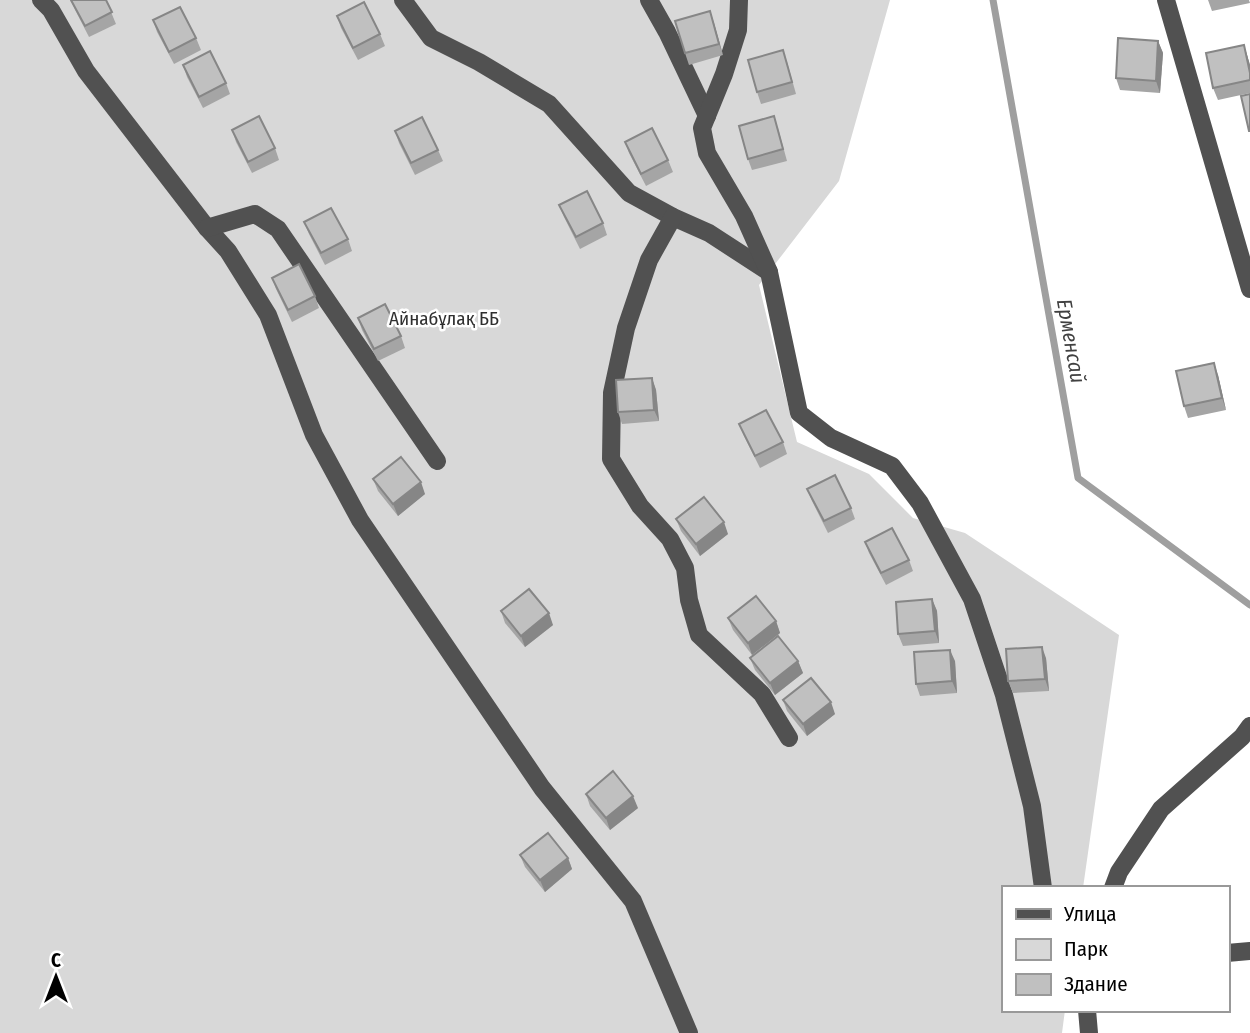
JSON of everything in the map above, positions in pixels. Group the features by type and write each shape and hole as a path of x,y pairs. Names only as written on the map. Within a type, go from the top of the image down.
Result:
{"street":[{"path":"41,0 51,10 86,71 207,228 228,251 268,315 314,435 359,520 542,788 633,901 689,1033"},
{"path":"402,0 432,38 549,104 629,193 709,233 769,272"},
{"path":"649,0 706,116"},
{"path":"739,0 738,30 702,128 706,153 744,216 769,272 799,414 831,438 892,466 920,503 972,599 1004,695 1032,806 1043,886"},
{"path":"1166,0 1250,289"},
{"path":"207,228 255,214 278,229 437,461"},
{"path":"673,217 649,260 626,328 612,393 611,459 640,506 670,539 685,568 689,600 699,635 762,694 789,738"},
{"path":"1115,886 1119,872 1161,809 1242,737 1250,726"},
{"path":"1229,953 1250,951"},
{"path":"1087,1012 1089,1033"}],"green space":[{"name":"Айнабұлақ ББ","path":"0,0 890,0 839,181 759,285 797,442 869,474 913,518 965,533 1119,635 1083,886 1002,886 1002,1012 1065,1012 1062,1033 0,1033"}],"building":[{"path":"71,0 106,0 112,12 85,26"},
{"path":"364,2 380,34 353,48 337,16"},
{"path":"180,7 196,38 169,52 153,20"},
{"path":"710,11 719,44 685,53 675,21"},
{"path":"1118,38 1158,41 1156,81 1116,78"},
{"path":"1244,45 1250,80 1213,88 1206,53"},
{"path":"783,50 792,82 757,92 748,60"},
{"path":"210,51 226,83 199,97 183,65"},
{"path":"1250,94 1250,131 1249,131 1241,96"},
{"path":"259,116 275,148 248,162 232,130"},
{"path":"774,116 783,149 748,159 739,126"},
{"path":"422,117 438,150 411,163 395,131"},
{"path":"652,128 668,160 641,174 625,142"},
{"path":"587,191 603,223 576,237 559,205"},
{"path":"331,208 348,239 321,253 304,222"},
{"path":"299,264 315,296 288,310 272,278"},
{"path":"385,304 401,336 374,349 358,318"},
{"path":"1214,363 1222,398 1184,406 1176,371"},
{"path":"652,378 654,410 618,412 616,380"},
{"path":"766,410 783,442 755,456 739,424"},
{"path":"401,457 421,482 393,504 373,479"},
{"path":"835,475 851,508 824,521 807,489"},
{"path":"704,497 724,522 696,544 676,519"},
{"path":"892,528 909,560 881,573 865,542"},
{"path":"529,589 549,613 521,636 501,611"},
{"path":"756,596 776,621 748,643 728,618"},
{"path":"932,599 935,631 898,634 896,602"},
{"path":"778,636 798,661 770,683 750,658"},
{"path":"1042,647 1045,679 1008,681 1006,649"},
{"path":"950,650 952,681 916,684 914,652"},
{"path":"811,678 831,702 803,724 783,700"},
{"path":"613,771 633,796 606,818 586,794"},
{"path":"548,833 568,858 540,880 520,855"}],"waterway":[{"name":"Ерменсай","path":"993,0 1078,478 1250,605"}]}
